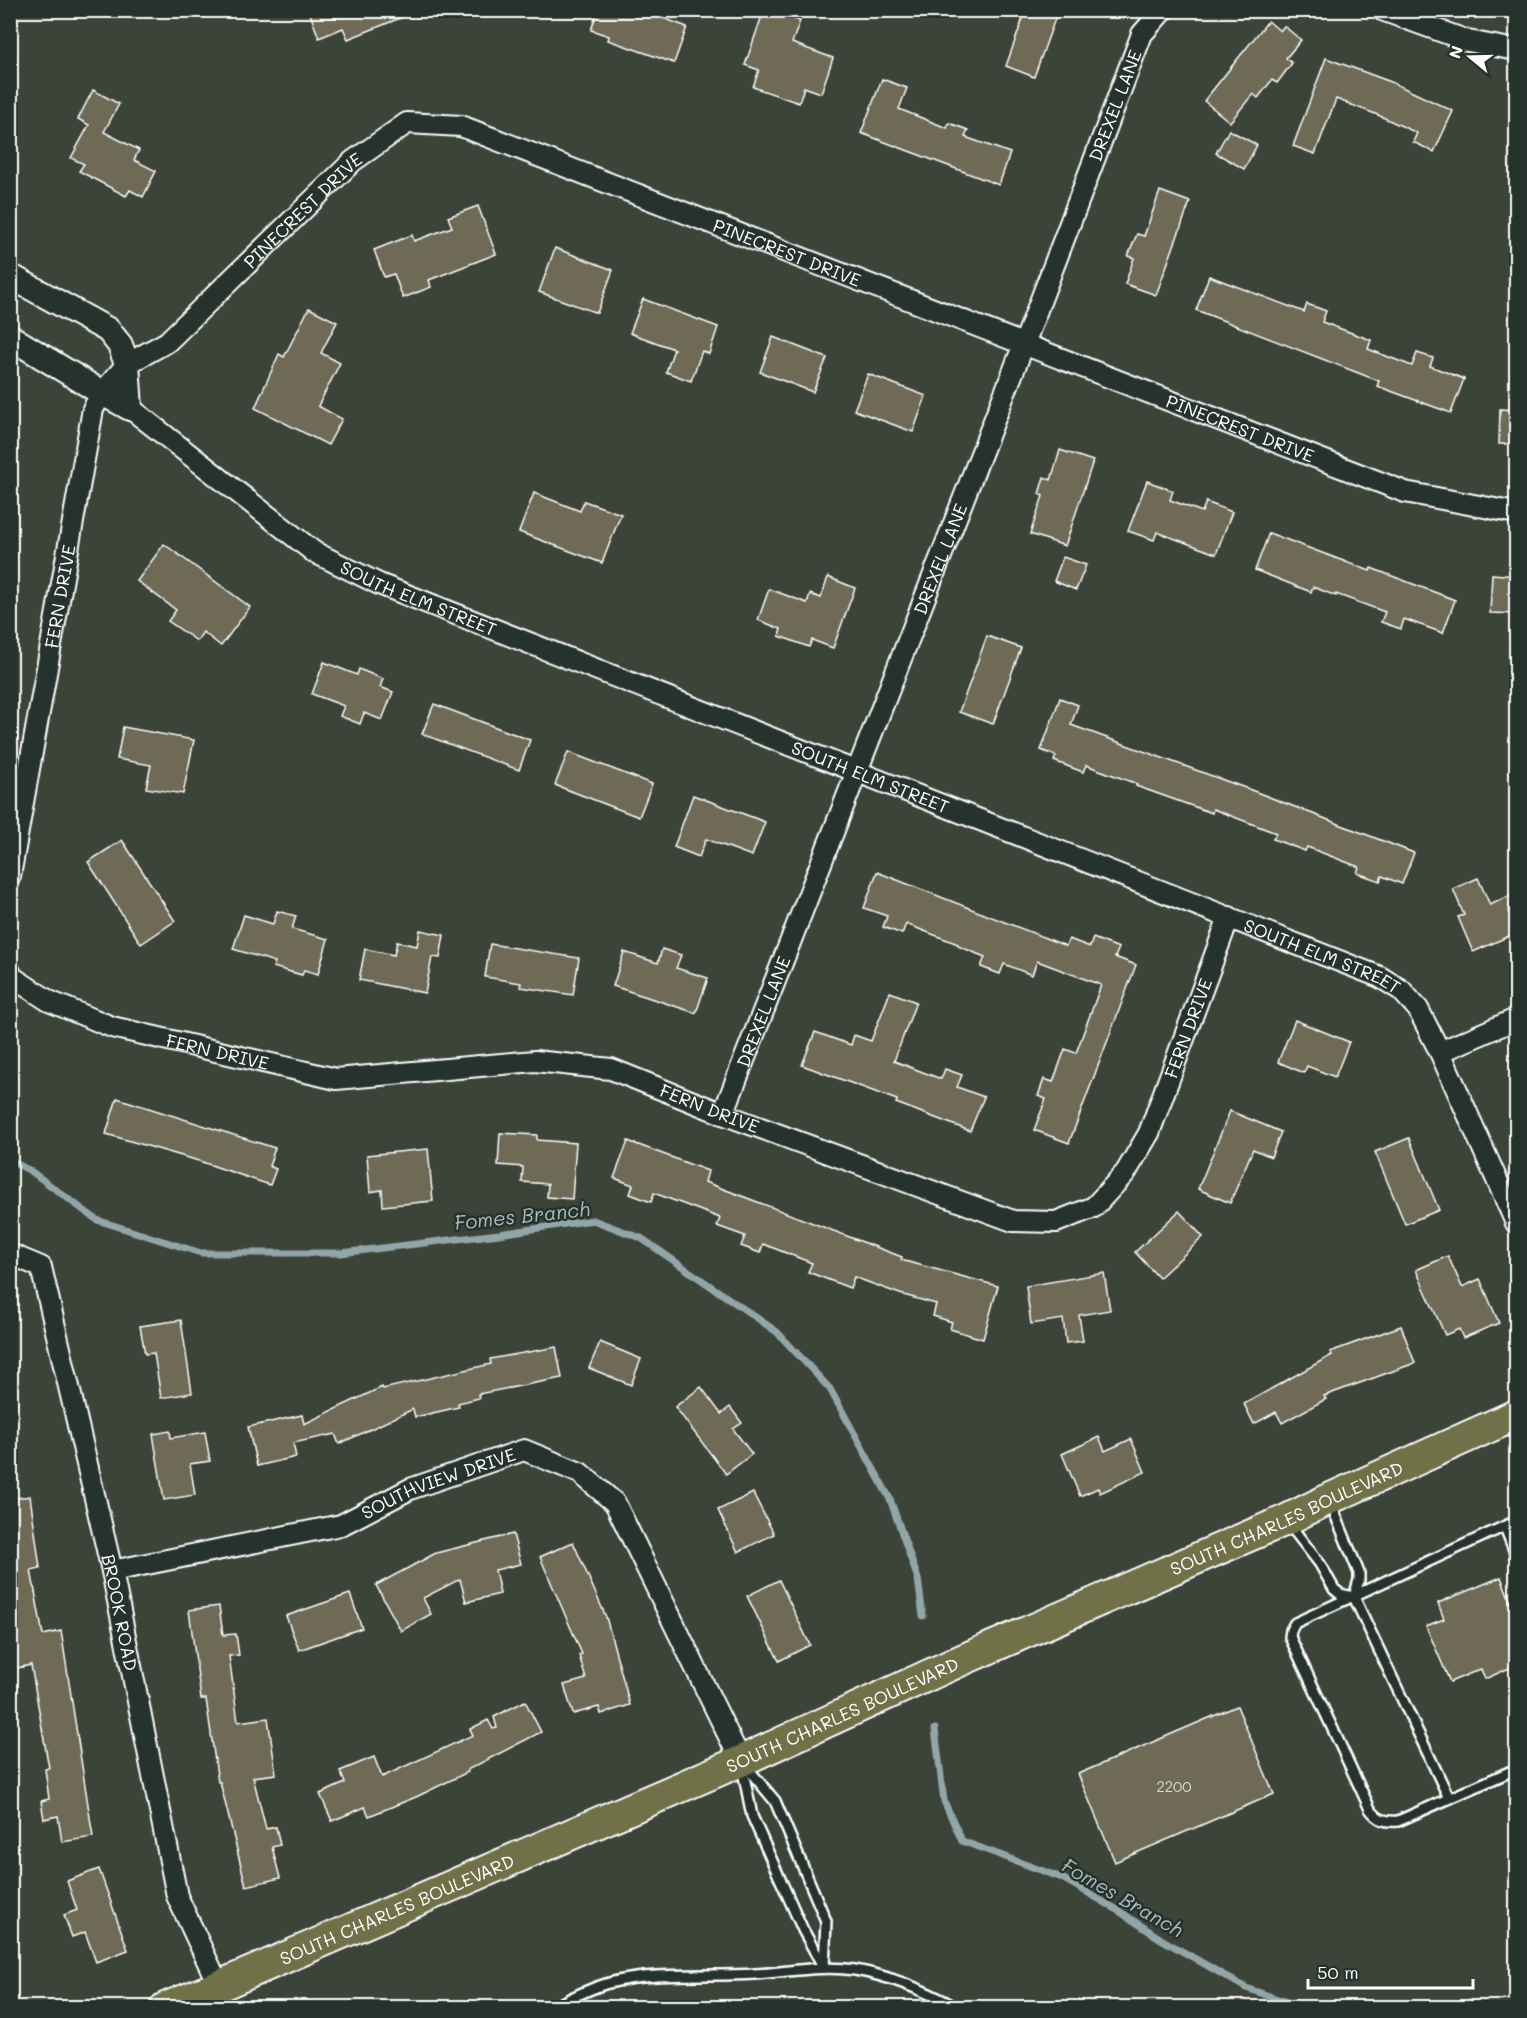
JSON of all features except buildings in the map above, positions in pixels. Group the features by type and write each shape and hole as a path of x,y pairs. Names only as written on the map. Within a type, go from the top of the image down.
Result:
{"main road":[{"name":"SOUTH CHARLES BOULEVARD","path":"165,2007 219,1986 741,1761 962,1660 1286,1520 1516,1415"}],"street":[{"name":"DREXEL LANE","path":"723,1114 1024,344 1142,34 1163,10"},
{"path":"1382,10 1468,41 1516,50"},
{"name":"PINECREST DRIVE","path":"127,364 168,342 353,161 407,123 461,126 1405,492 1516,513"},
{"path":"10,276 108,330 120,345 127,364 130,408"},
{"name":"SOUTH ELM STREET","path":"10,337 130,408 314,552 390,588 1380,977 1401,990 1418,1010 1440,1052 1516,1224"},
{"name":"FERN DRIVE","path":"10,876 93,409 102,393 127,364"},
{"name":"FERN DRIVE","path":"10,972 12,977 49,1002 112,1027 336,1079 535,1060 611,1069 723,1114 1013,1221 1056,1222 1094,1207 1126,1172 1149,1133 1228,917"},
{"path":"1440,1052 1516,1019"},
{"name":"BROOK ROAD","path":"10,1254 41,1267 112,1571 177,1896 219,1986"},
{"name":"SOUTHVIEW DRIVE","path":"112,1571 341,1525 410,1489 524,1450 580,1473 615,1503 741,1761"}],"lane":[{"path":"1329,1499 1359,1573 1354,1597 1449,1798"},
{"path":"1286,1520 1320,1564 1334,1589 1340,1594 1354,1597"},
{"path":"1516,1521 1295,1623 1290,1637 1370,1809 1386,1822 1398,1821 1516,1769"},
{"path":"1504,1527 1516,1555"},
{"path":"741,1761 774,1801 826,1921 824,1968"},
{"path":"741,1761 752,1816 803,1930 824,1968"},
{"path":"551,2007 609,1983 633,1979 747,1975 824,1968 858,1971 897,1982 933,1995 957,2007"}],"waterway":[{"name":"Fomes Branch","path":"10,1160 32,1172 97,1220 201,1253 341,1253 593,1220 641,1238 777,1332 830,1389 890,1499 918,1579 923,1616"},
{"name":"Fomes Branch","path":"935,1729 944,1801 962,1841 1062,1878 1246,1988 1304,2008"}]}
